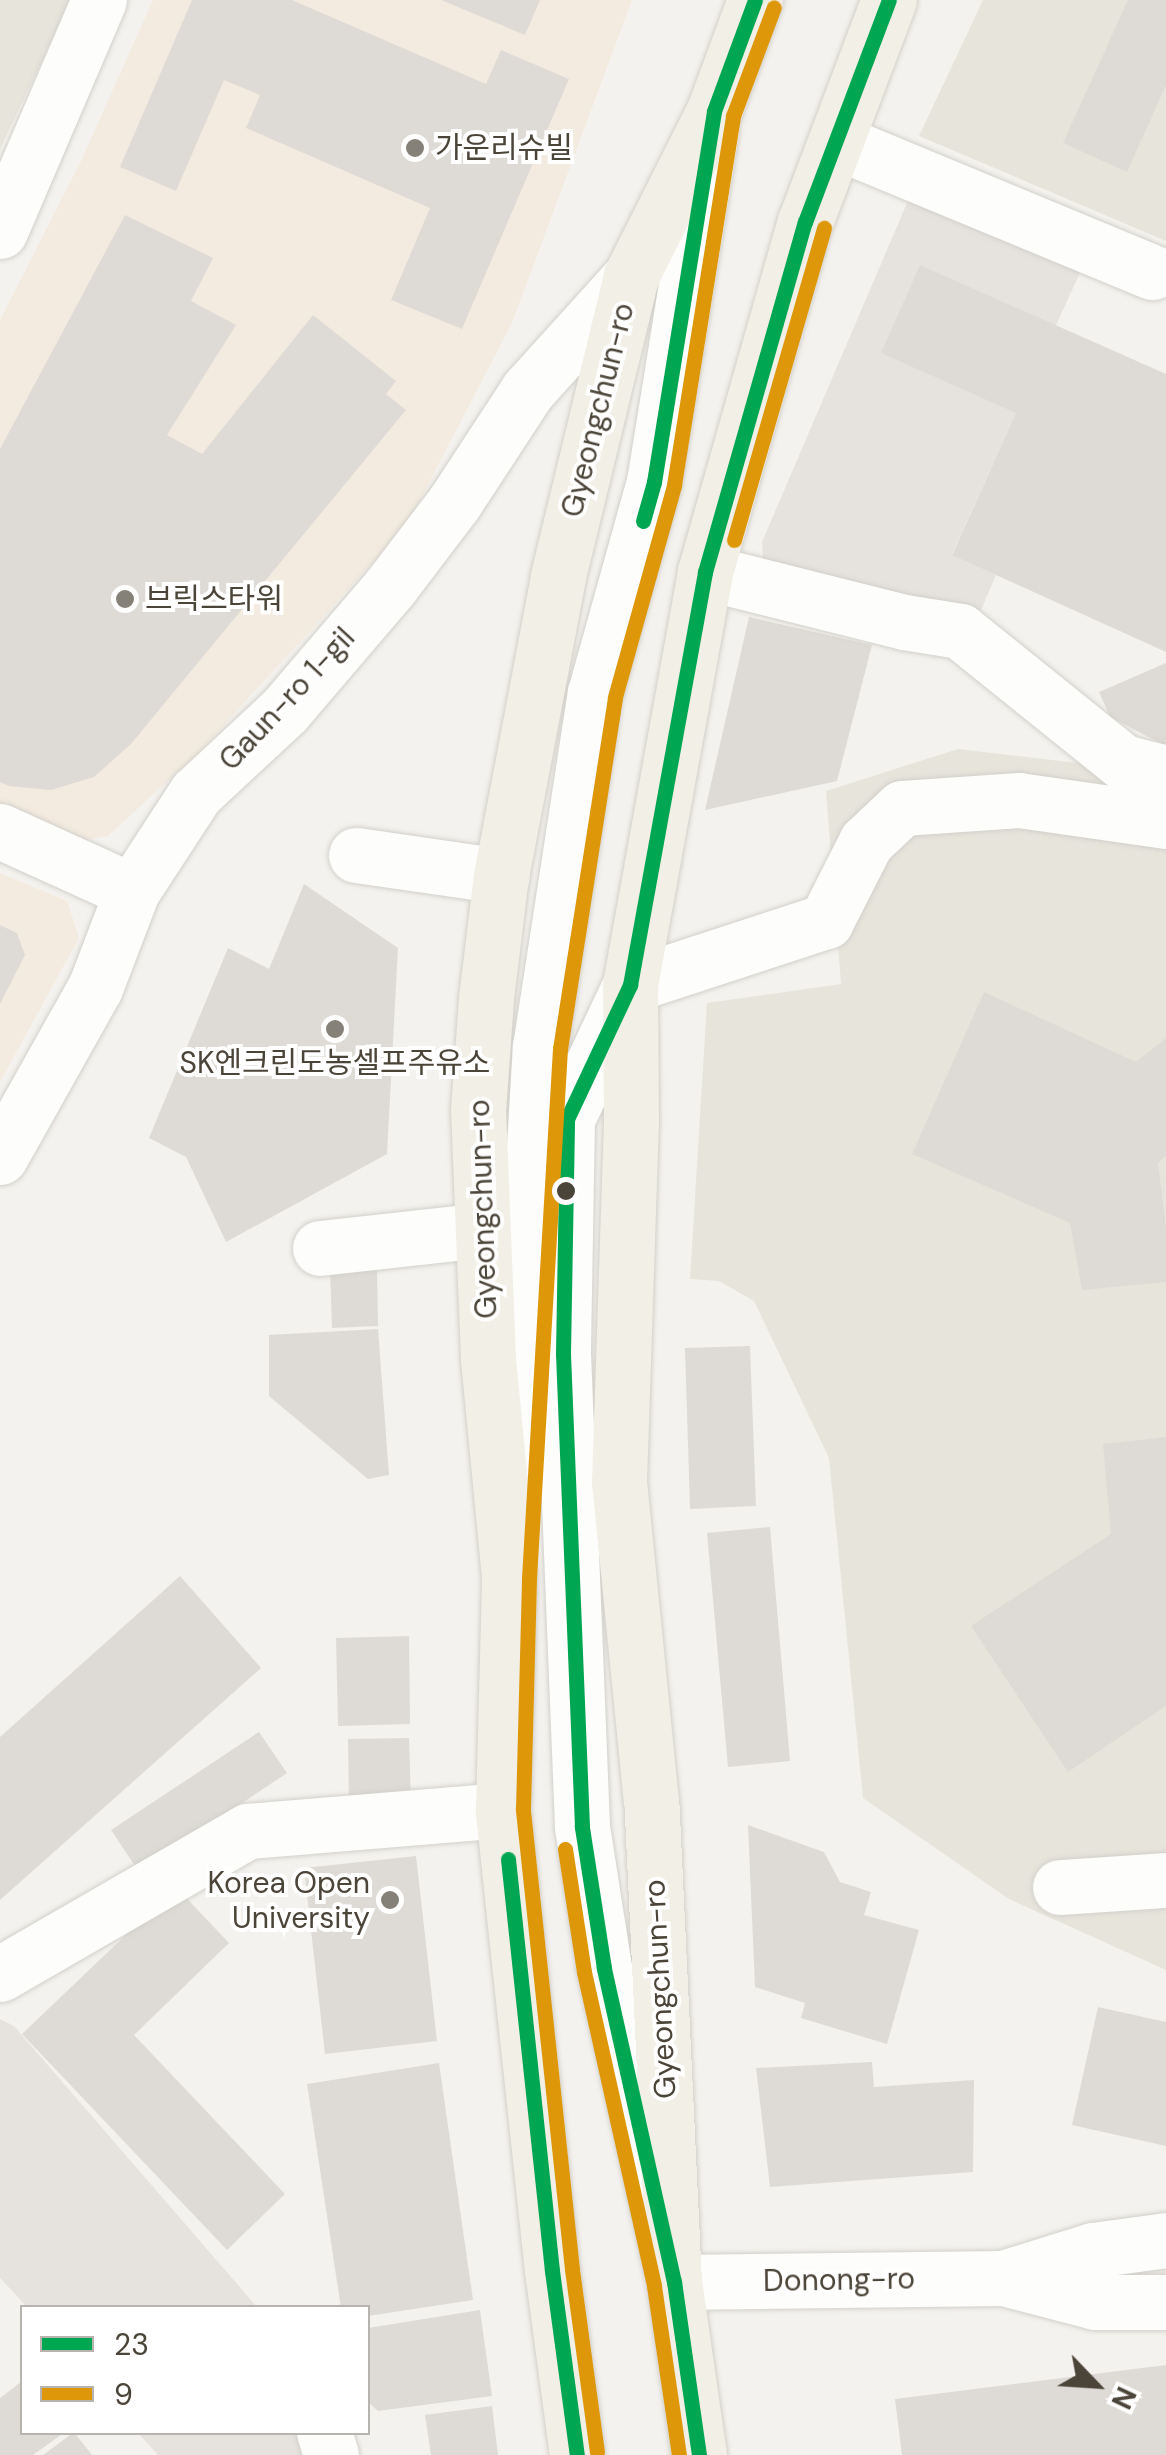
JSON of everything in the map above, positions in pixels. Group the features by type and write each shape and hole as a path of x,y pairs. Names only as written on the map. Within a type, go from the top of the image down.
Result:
{"main road":[{"name":"Gyeongchun-ro","path":"577,2455 552,2271 503,1810 508,1577 488,1358 478,1110 501,876 558,576 631,276 714,112 755,0"},
{"name":"Gyeongchun-ro","path":"699,2455 674,2282 651,1802 619,1482 631,1122 630,985 704,572 805,222 889,0"}],"street":[{"path":"0,231 99,0"},
{"path":"508,1577 540,1047 595,693 654,482 714,112"},
{"path":"838,142 1161,279"},
{"name":"Gaun-ro 1-gil","path":"0,1157 96,988 132,891 196,793 285,710 390,587 454,503 528,390 631,276"},
{"path":"704,572 904,622 960,631 1123,762 1166,774"},
{"path":"630,985 826,921 866,842 902,808 1019,800 1166,822"},
{"path":"0,832 132,891"},
{"path":"356,856 501,876"},
{"path":"320,1248 483,1230"},
{"path":"0,1974 248,1831 503,1810"},
{"path":"1060,1887 1166,1880"},
{"name":"Donong-ro","path":"1003,2278 1093,2250 1166,2240"},
{"name":"Donong-ro","path":"674,2282 1003,2278 1096,2302 1166,2302"}],"shaded area":[{"path":"0,0 71,0 0,149"},
{"path":"153,0 632,0 512,323 407,525 199,752 108,836 66,843 0,812 0,320 81,161"},
{"path":"983,0 1166,0 1166,241 919,136"},
{"path":"913,189 1088,255 952,554 996,575 981,610 764,572 762,542"},
{"path":"958,749 1111,767 1166,782 1166,1970 1009,1899 863,1798 829,1458 754,1301 719,1281 690,1279 707,1003 841,984 826,791"},
{"path":"0,873 67,901 79,938 0,1082"},
{"path":"0,2019 14,2026 255,2305 25,2305 0,2278"},
{"path":"140,2435 306,2435 313,2455 158,2455"}],"building":[{"name":"가운리슈빌","path":"192,0 292,0 486,84 501,50 569,79 462,329 391,300 430,208 246,128 260,95 224,80 176,191 120,167"},
{"path":"441,0 540,0 525,35"},
{"path":"1128,0 1166,0 1166,85 1127,172 1063,143"},
{"name":"브릭스타워","path":"125,215 213,258 191,301 236,325 167,435 202,454 313,315 396,381 386,394 406,410 131,744 94,777 51,790 9,786 0,782 0,449"},
{"path":"920,265 1166,374 1166,652 952,555 1016,413 881,353"},
{"path":"749,617 872,645 837,781 705,810"},
{"path":"1166,663 1166,743 1162,744 1110,717 1099,692"},
{"path":"304,884 398,948 387,1154 226,1242 186,1157 149,1138 228,948 269,969"},
{"path":"0,925 17,933 25,955 0,1004"},
{"path":"984,992 1136,1062 1166,1038 1166,1156 1158,1163 1166,1228 1166,1282 1082,1290 1070,1223 912,1154"},
{"path":"377,1267 378,1326 332,1328 330,1269"},
{"path":"378,1329 389,1475 368,1479 269,1396 269,1335"},
{"path":"750,1346 756,1506 690,1509 685,1348"},
{"path":"1166,1437 1166,1706 1068,1772 971,1626 1111,1534 1103,1444"},
{"path":"770,1527 790,1761 728,1767 707,1533"},
{"path":"180,1576 261,1668 0,1900 0,1737"},
{"path":"409,1636 410,1724 338,1726 336,1638"},
{"path":"259,1732 287,1773 139,1872 111,1830"},
{"path":"409,1738 411,1804 349,1805 348,1739"},
{"path":"748,1825 824,1852 840,1882 871,1892 864,1915 919,1930 887,2044 801,2018 805,2003 755,1987"},
{"path":"416,1856 437,2041 325,2054 304,1868"},
{"path":"176,1887 229,1943 134,2035 285,2194 227,2250 22,2034"},
{"path":"1098,2007 1166,2022 1166,2146 1072,2125"},
{"path":"872,2062 874,2087 974,2080 973,2172 770,2187 756,2068"},
{"path":"439,2063 473,2300 370,2316 370,2305 341,2305 307,2084"},
{"path":"480,2310 492,2396 378,2411 370,2404 370,2328"},
{"path":"1166,2365 1166,2455 902,2455 895,2399"},
{"path":"20,2383 20,2435 61,2435 33,2455 0,2455 0,2398"},
{"path":"492,2406 498,2455 431,2455 425,2415"},
{"path":"70,2435 76,2435 92,2455 43,2455"}],"transit line":[{"name":"23","path":"643,521 654,482 714,111 755,0"},
{"name":"23","path":"699,2455 674,2282 604,1968 582,1827 563,1353 567,1119 630,985 705,572 805,222 889,0"},
{"name":"9","path":"597,2452 572,2269 523,1809 529,1578 560,1049 615,697 674,485 733,116 774,7"},
{"name":"9","path":"734,540 824,228"},
{"name":"9","path":"565,1849 584,1972 654,2286 679,2455"},
{"name":"23","path":"508,1859 552,2271 577,2455"}],"place":[{"name":"가운리슈빌","path":"415,148"},
{"name":"브릭스타워","path":"125,599"},
{"name":"SK엔크린도농셀프주유소","path":"335,1029"},
{"name":"Korea Open University","path":"390,1900"}]}
